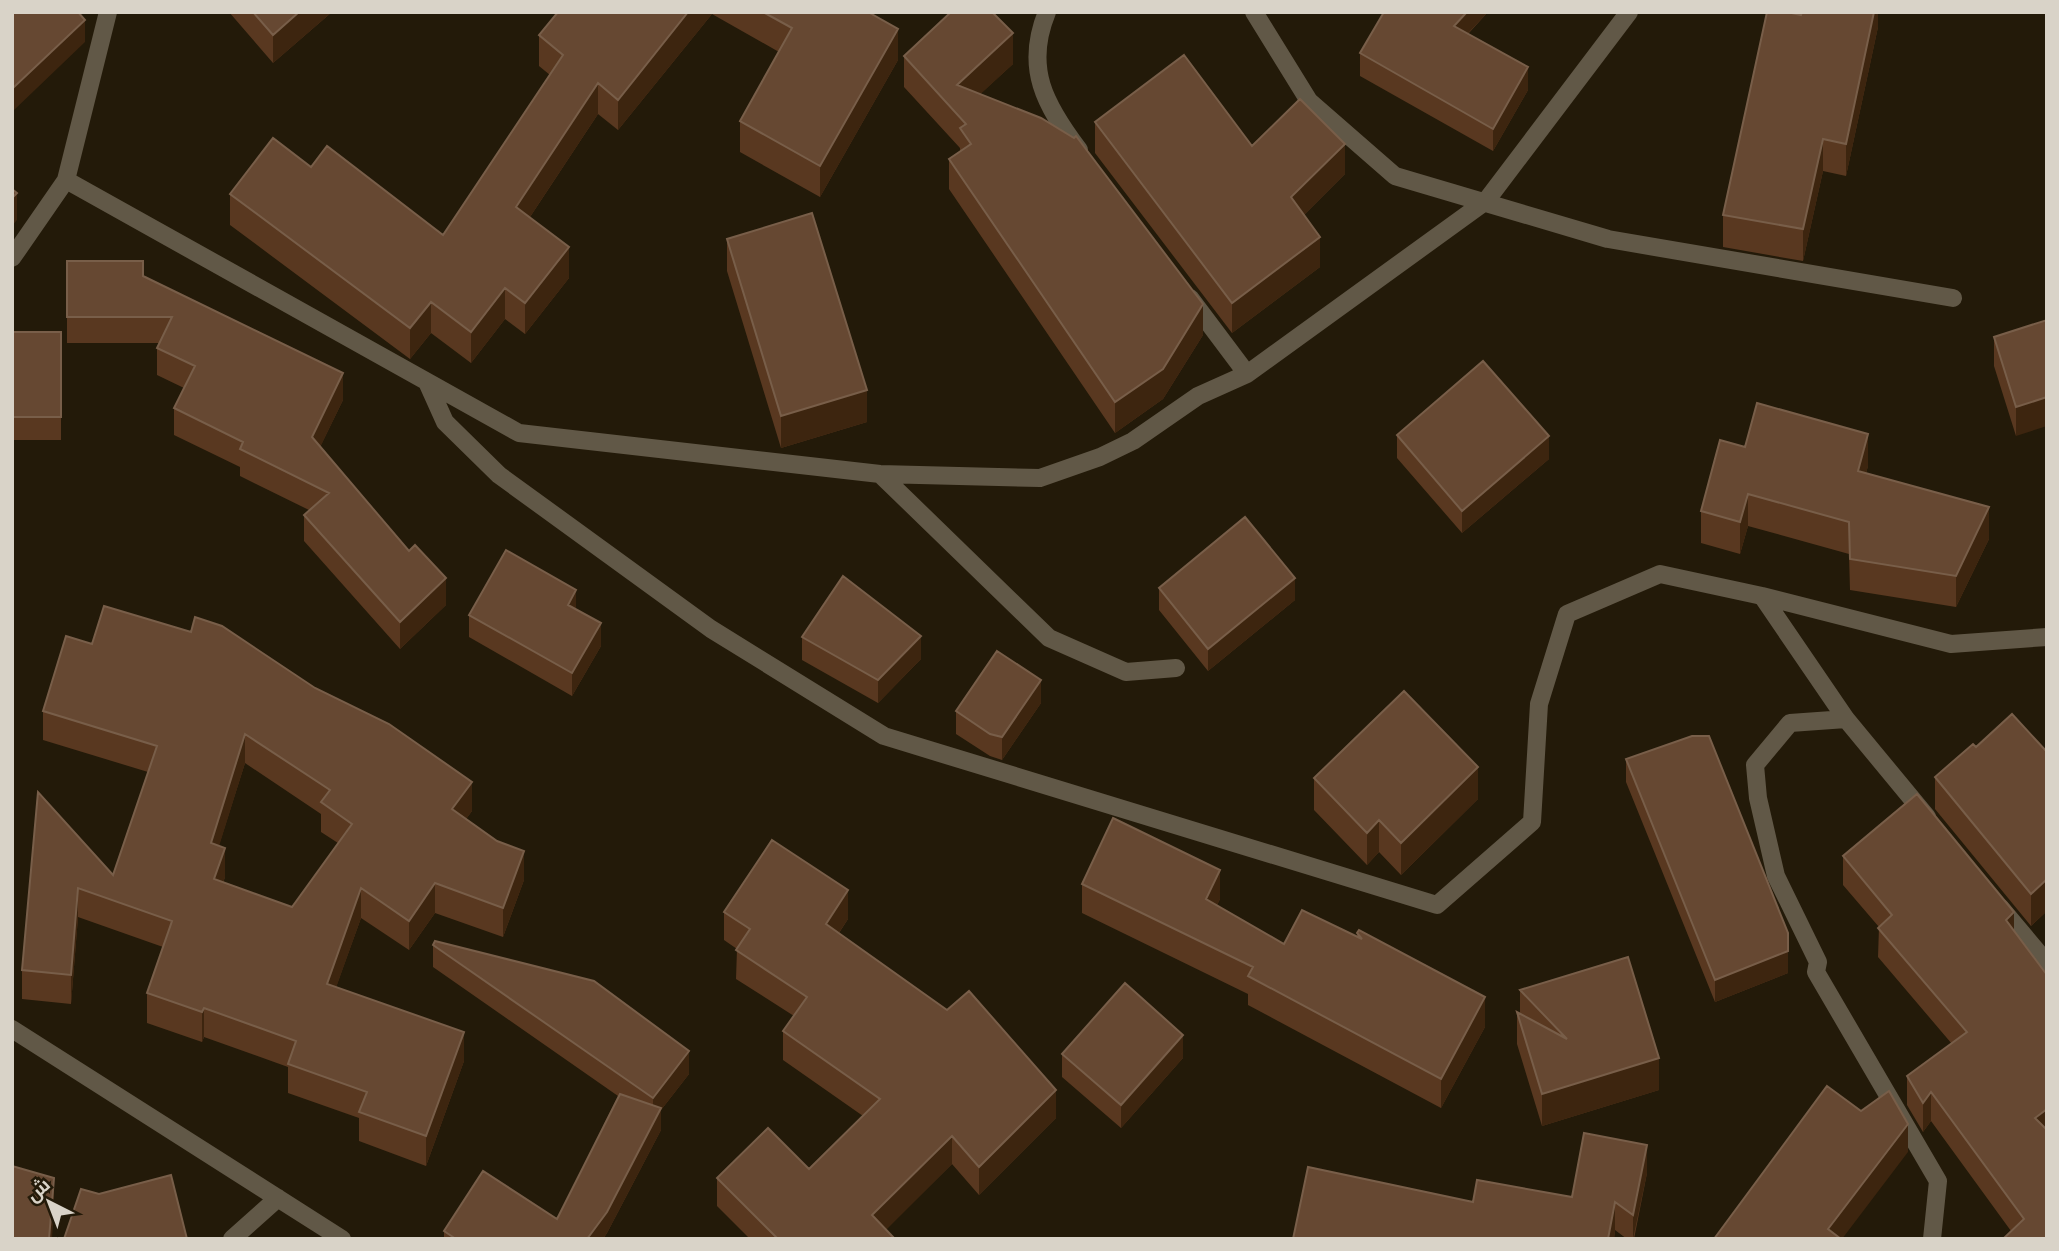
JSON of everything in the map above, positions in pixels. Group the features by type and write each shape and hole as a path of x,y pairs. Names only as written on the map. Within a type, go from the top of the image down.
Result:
{"street":[{"path":"12,258 66,180 107,12"},
{"path":"1047,12 1037,36 1036,68 1052,114 1093,169"},
{"path":"1254,12 1309,101 1395,176 1608,239 1953,298"},
{"path":"66,180 519,433 880,474 1040,478 1100,457 1133,441 1198,396 1247,374 1486,201 1629,12"},
{"path":"1182,287 1247,374"},
{"path":"427,382 445,422 499,475 711,629 884,736 1437,905 1532,822 1539,704 1567,614 1660,574 1762,596 1951,644 2047,637"},
{"path":"880,474 1049,638 1126,673 1176,668"},
{"path":"1762,596 1846,719 1942,836"},
{"path":"1846,719 1790,723 1755,765 1758,798 1776,876 1818,962 1816,972 1938,1181 1932,1239"},
{"path":"1986,889 2047,963"},
{"path":"12,1028 342,1239"},
{"path":"232,1239 278,1198"}],"building":[{"path":"12,12 78,12 85,20 12,89"},
{"path":"253,12 299,12 273,35"},
{"path":"558,12 688,12 618,100 598,83 516,207 569,247 525,303 505,288 471,332 431,302 410,328 230,194 273,138 311,167 327,146 443,235 563,55 539,35"},
{"path":"763,12 868,12 898,29 820,166 740,121 792,28"},
{"path":"951,12 992,12 1013,33 957,85 1041,118 1074,138 1076,136 1203,304 1163,369 1115,402 949,159 971,144 960,128 966,124 904,56"},
{"path":"1384,12 1467,12 1454,26 1528,67 1493,129 1360,53"},
{"path":"1767,12 1801,15 1802,12 1874,12 1846,144 1823,139 1803,229 1723,215"},
{"path":"1184,55 1252,146 1300,99 1345,144 1291,197 1320,237 1232,303 1095,122"},
{"path":"812,213 867,390 781,416 727,239"},
{"path":"67,261 143,261 143,276 343,373 312,437 409,551 415,545 446,578 400,622 304,515 329,493 240,449 243,442 174,408 195,366 157,348 172,317 67,317"},
{"path":"2047,320 2047,397 2016,407 1994,337"},
{"path":"12,332 61,332 61,417 12,417"},
{"path":"1483,361 1549,436 1462,511 1397,435"},
{"path":"1757,403 1868,434 1858,471 1989,507 1956,576 1850,559 1849,522 1748,494 1740,522 1701,511 1720,440 1745,447"},
{"path":"1245,517 1295,578 1208,649 1159,588"},
{"path":"506,550 576,590 568,605 601,623 572,673 469,615"},
{"path":"843,576 921,636 878,680 802,637"},
{"path":"104,606 191,632 195,617 222,626 315,688 389,724 472,782 452,809 497,841 524,851 503,908 435,883 409,921 361,888 327,984 464,1032 426,1136 359,1112 367,1092 288,1064 296,1041 204,1008 202,1012 147,993 172,921 78,888 71,975 22,970 38,792 113,875 157,746 43,711 66,636 92,644","holes":["245,734 330,790 321,802 352,824 292,907 214,879 225,848 211,843"]},
{"path":"997,651 1041,680 1002,737 990,734 956,711"},
{"path":"1404,691 1478,767 1401,843 1379,820 1367,833 1314,778"},
{"path":"2012,714 2047,752 2047,879 2031,894 1935,777 1973,744 1976,747"},
{"path":"1692,736 1709,736 1788,933 1788,951 1715,980 1626,759"},
{"path":"1917,794 2014,912 2006,920 2047,975 2047,1109 2035,1118 2047,1130 2047,1239 2003,1239 2024,1219 1931,1092 1923,1103 1907,1076 1967,1032 1878,928 1892,915 1843,856"},
{"path":"1113,818 1220,870 1206,899 1284,944 1302,910 1362,939 1357,933 1359,930 1485,997 1441,1079 1248,976 1253,967 1082,884"},
{"path":"772,840 848,890 826,924 947,1010 969,991 1056,1090 979,1167 952,1136 872,1215 895,1239 778,1239 717,1178 768,1128 809,1169 880,1099 783,1031 807,997 736,950 750,929 724,912"},
{"path":"435,941 594,981 689,1051 653,1098 433,945"},
{"path":"1628,957 1659,1058 1542,1094 1517,1012 1567,1039 1520,990"},
{"path":"1125,983 1183,1035 1121,1105 1062,1054"},
{"path":"1827,1086 1861,1111 1889,1091 1908,1124 1828,1229 1841,1239 1714,1239"},
{"path":"620,1094 661,1108 607,1212 587,1239 456,1239 444,1231 483,1171 557,1219"},
{"path":"1584,1133 1647,1145 1633,1215 1615,1202 1608,1239 1293,1239 1308,1167 1473,1202 1477,1180 1572,1197"},
{"path":"12,1166 54,1178 49,1239 12,1239"},
{"path":"171,1175 187,1239 64,1239 81,1189 99,1194"}]}
